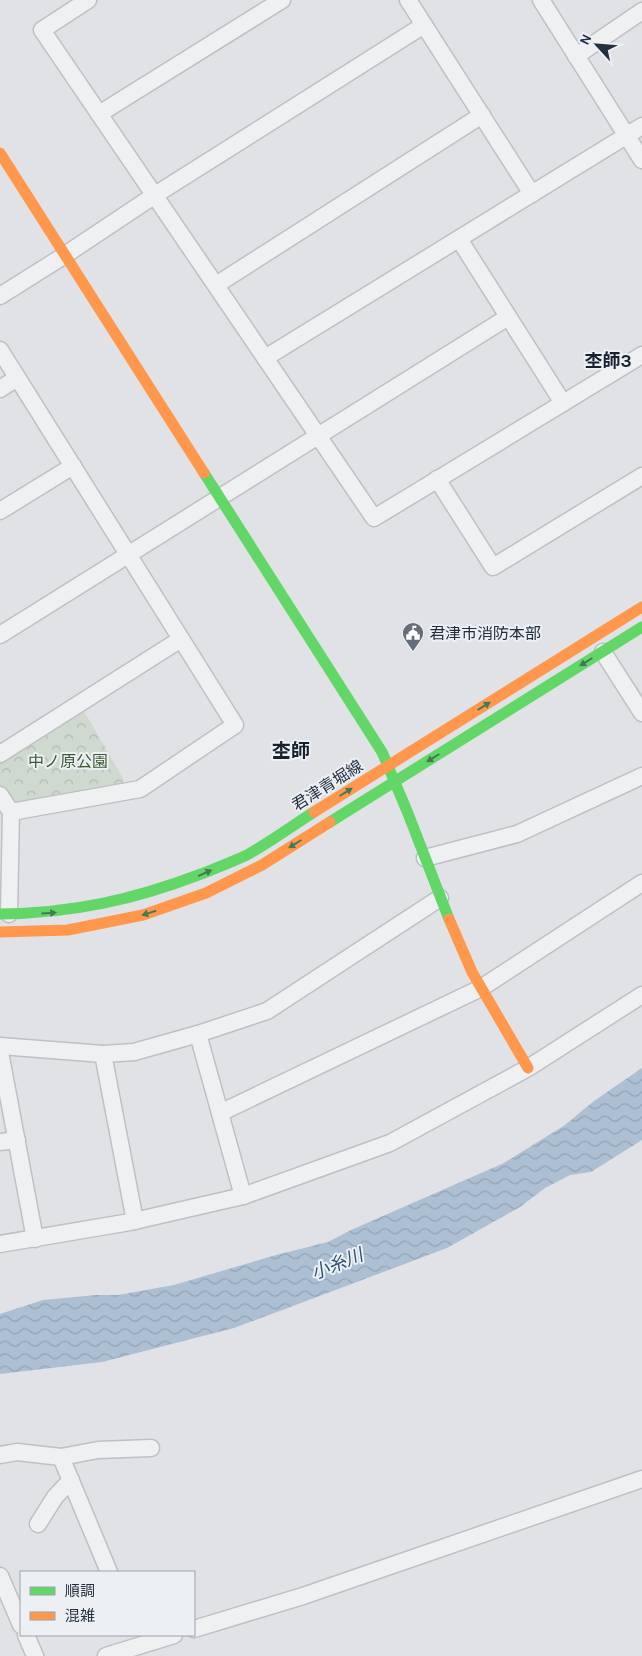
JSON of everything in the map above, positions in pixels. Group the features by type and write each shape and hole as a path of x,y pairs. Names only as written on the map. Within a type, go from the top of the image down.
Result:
{"main road":[{"path":"0,153 382,752 458,943 481,988 528,1068"},
{"name":"君津青堀線","path":"5,914 50,913 94,908 149,894 197,877 246,855 642,607"},
{"name":"君津青堀線","path":"0,932 68,930 143,915 206,894 262,865 642,627"}],"street":[{"path":"88,0 42,30 374,518 642,355"},
{"path":"99,114 282,0"},
{"path":"408,0 532,194"},
{"path":"541,0 642,160"},
{"path":"576,56 642,11"},
{"path":"0,296 155,195 424,25"},
{"path":"216,285 482,115"},
{"path":"265,358 642,126"},
{"path":"459,239 563,403"},
{"path":"0,635 508,317"},
{"path":"0,350 235,725 140,789 11,812"},
{"path":"0,389 17,378"},
{"path":"0,511 73,466"},
{"path":"437,479 494,567 642,476"},
{"path":"0,754 181,639"},
{"path":"603,652 642,714"},
{"path":"425,858 517,834 642,776"},
{"path":"0,795 11,812 5,914"},
{"path":"220,1113 481,988 642,883"},
{"path":"0,1046 103,1054 134,1052 198,1034 267,1010 440,898"},
{"path":"0,1244 135,1221 243,1196 390,1143 528,1068 642,995"},
{"path":"198,1034 243,1196"},
{"path":"0,1052 35,1239"},
{"path":"103,1054 135,1221"},
{"path":"0,1142 17,1140"},
{"path":"0,1455 17,1452 61,1457 98,1450 150,1448"},
{"path":"61,1457 108,1571"},
{"path":"195,1629 303,1596 642,1478"},
{"path":"38,1524 54,1497 71,1480"},
{"path":"0,1576 20,1623"},
{"path":"26,1636 35,1656"},
{"path":"106,1656 135,1640 166,1636"}],"green space":[{"name":"中ノ原公園","path":"79,711 84,711 124,780 123,787 20,806 12,803 0,786 0,761"}],"water":[{"name":"小糸川","path":"642,1068 642,1140 591,1172 570,1175 545,1188 520,1207 447,1248 234,1328 102,1362 0,1374 0,1314 43,1300 118,1295 174,1285 328,1242 351,1230 504,1163 565,1125 594,1101"}],"traffic: fast":[{"path":"204,473 382,752 449,919"},
{"path":"330,822 642,627"},
{"path":"0,914 78,908 127,898 176,883 247,855 314,812"}],"traffic: slow":[{"path":"0,153 204,473"},
{"path":"314,812 642,607"},
{"path":"0,932 68,930 143,915 206,893 262,865 330,822"},
{"path":"449,919 472,972 528,1068"}],"place":[{"name":"君津市消防本部","path":"413,652"}],"district":[{"name":"杢師3","path":"608,361"},
{"name":"杢師","path":"291,750"}]}
